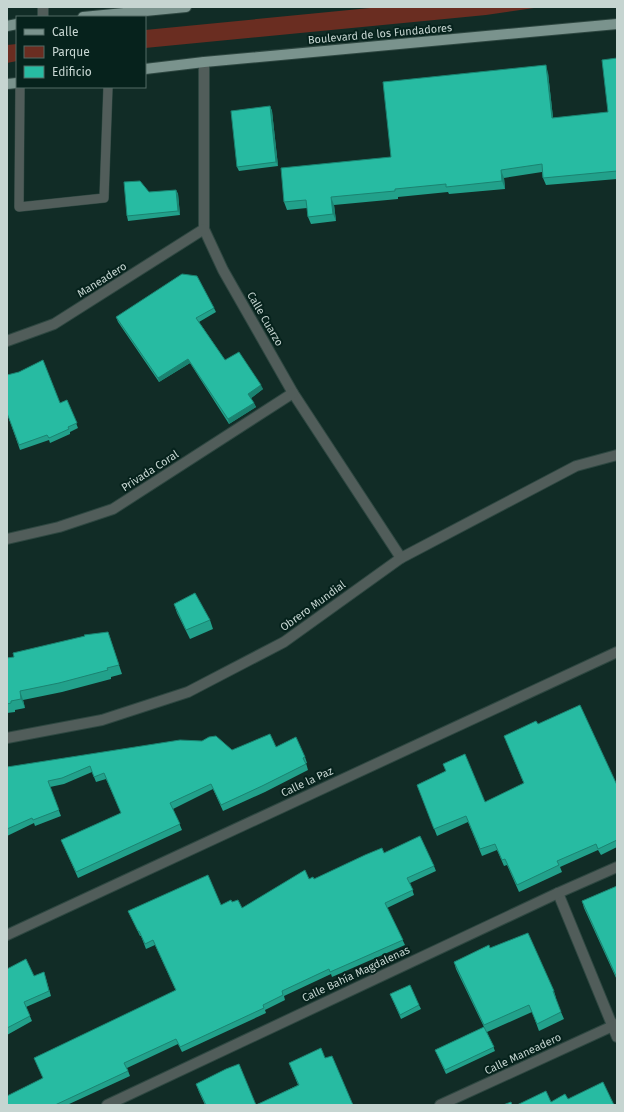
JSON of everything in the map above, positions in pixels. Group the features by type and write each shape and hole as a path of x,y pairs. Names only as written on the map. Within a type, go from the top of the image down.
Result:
{"main road":[{"path":"93,16 186,7"},
{"name":"Boulevard de los Fundadores","path":"146,69 204,62 617,24"}],"street":[{"name":"Calle Cuarzo","path":"204,62 204,229 223,270 293,393 401,558"},
{"name":"Maneadero","path":"7,341 54,324 204,229"},
{"name":"Privada Coral","path":"7,539 59,527 113,509 293,393"},
{"name":"Obrero Mundial","path":"7,738 102,720 188,692 284,642 401,558 576,466 617,455"},
{"name":"Calle la Paz","path":"7,935 617,652"},
{"name":"Calle Bahía Magdalenas","path":"107,1105 558,893 617,867"},
{"path":"558,893 615,1025 617,1037"},
{"name":"Calle Maneadero","path":"440,1105 615,1025"}],"lane":[{"path":"20,88 19,207 104,198 108,88"}],"green space":[{"path":"380,7 541,7 486,15 146,48 146,30"},
{"path":"16,44 16,61 7,63 7,45"}],"building":[{"path":"617,58 617,171 543,178 542,164 501,170 502,181 446,187 446,184 395,189 395,191 331,197 333,214 308,217 306,200 284,202 281,168 391,157 383,82 546,65 552,118 608,112 602,60"},
{"path":"270,106 276,162 237,167 231,111"},
{"path":"140,181 149,192 176,190 178,211 127,216 124,182"},
{"path":"182,274 197,276 214,308 196,318 225,360 239,352 261,385 248,394 254,403 228,419 188,359 158,378 116,317"},
{"path":"43,360 60,403 67,400 77,423 68,427 69,429 49,438 47,435 19,445 7,413 7,375 19,372"},
{"path":"195,593 210,620 186,630 174,604"},
{"path":"108,632 119,665 107,668 108,670 59,683 20,691 21,699 11,701 11,703 7,704 7,658 14,657 13,653 85,636 84,635"},
{"path":"580,705 617,785 617,840 598,849 596,844 557,861 559,865 517,885 505,859 502,860 495,844 480,849 466,816 434,829 417,785 446,771 443,764 465,754 485,802 524,783 504,736 536,721 538,724"},
{"path":"270,734 276,747 296,737 305,757 303,758 306,764 221,805 211,784 170,803 180,824 76,872 61,840 121,813 104,773 94,777 90,766 62,778 48,781 59,810 33,820 32,818 7,829 7,767 180,740 202,741 209,737 216,736 232,750"},
{"path":"420,836 434,866 407,878 413,890 385,903 403,940 330,972 329,969 282,991 283,995 263,1005 264,1008 180,1047 176,1039 124,1063 128,1071 55,1105 7,1105 7,1096 43,1078 34,1058 176,990 153,940 145,944 128,911 208,875 221,905 231,900 232,902 238,900 242,908 305,870 309,879 313,877 314,879 382,848 384,853"},
{"path":"617,886 617,978 582,901"},
{"path":"528,933 554,991 561,1012 537,1024 529,1005 484,1025 454,962 489,945 490,948"},
{"path":"26,959 34,976 44,972 49,991 24,1002 30,1016 7,1028 7,969"},
{"path":"410,985 419,1005 400,1015 390,994"},
{"path":"484,1027 494,1047 445,1070 435,1050"},
{"path":"321,1048 325,1058 332,1056 353,1105 256,1105 299,1085 289,1063"},
{"path":"239,1064 256,1105 206,1105 196,1084"},
{"path":"603,1082 614,1105 517,1105 546,1091 551,1102 565,1094 568,1099"},
{"path":"511,1102 512,1105 503,1105"}]}
